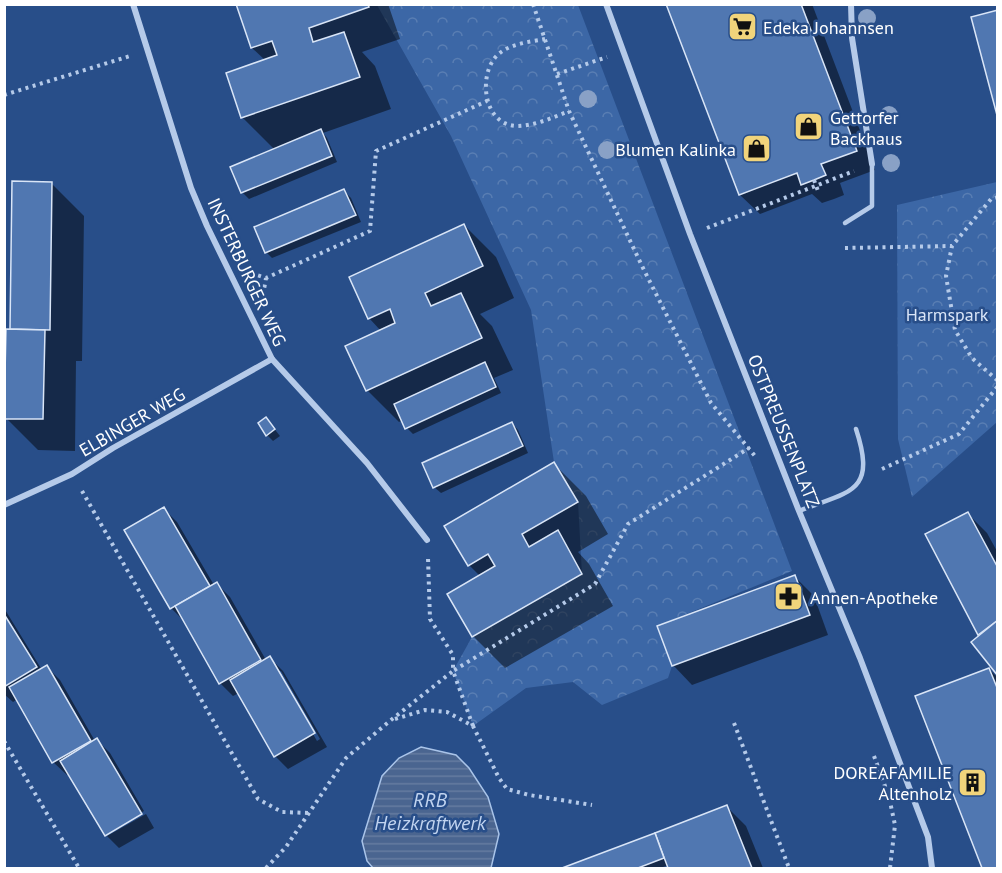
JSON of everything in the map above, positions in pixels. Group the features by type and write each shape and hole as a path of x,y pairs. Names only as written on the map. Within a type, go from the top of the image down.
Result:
{"street":[{"name":"INSTERBURGER WEG","path":"133,4 191,188 207,226 272,359 366,463 427,540"},
{"name":"OSTPREUSSENPLATZ","path":"606,4 690,234 799,511 860,658 928,837 932,868"},
{"path":"851,4 852,38 872,164"},
{"name":"ELBINGER WEG","path":"4,505 72,474 113,448 272,359"}],"lane":[{"path":"845,223 872,206 872,164"},
{"path":"799,511 851,491 862,478 864,453 856,429"}],"path":[{"path":"533,4 569,111 642,266 711,403 759,461"},
{"path":"545,39 523,43 503,51 494,59 486,84 487,101 501,121 514,126 543,122 569,111"},
{"path":"4,95 147,50"},
{"path":"557,74 623,52"},
{"path":"225,263 266,278 370,231 376,151 487,101"},
{"path":"690,234 817,188 872,164"},
{"path":"814,180 817,188"},
{"path":"998,197 991,199 952,246 946,276 954,330 972,358 998,381"},
{"path":"845,248 952,246"},
{"path":"862,478 959,434 998,386"},
{"path":"266,868 286,847 346,758 453,671 594,584 628,524 748,448"},
{"path":"72,474 258,800 282,812 310,813"},
{"path":"427,540 430,619 453,655 453,671 473,726 499,778 507,789 529,795 592,804"},
{"path":"391,720 425,710 447,712 473,726"},
{"path":"734,723 789,868"},
{"path":"4,741 79,868"},
{"path":"873,754 889,797 895,825 890,868"}],"green space":[{"path":"377,5 578,5 792,571 657,626 672,666 668,678 602,705 573,682 526,688 473,726 453,671 472,637 582,574 578,502 554,462 531,310 451,136"},
{"name":"Harmspark","path":"997,182 997,422 912,497 898,439 897,205"}],"water":[{"name":"RRB Heizkraftwerk","path":"421,747 456,755 469,768 488,797 499,834 491,868 373,868 367,861 362,841 382,776 399,758"}],"building":[{"path":"236,4 368,4 369,7 309,28 313,42 344,32 360,77 241,118 226,73 277,55 272,41 251,48"},
{"path":"666,4 801,4 857,151 821,164 826,175 801,185 797,173 739,195"},
{"path":"998,10 998,119 971,17"},
{"path":"321,129 332,156 241,193 230,167"},
{"path":"12,181 52,182 50,330 10,329"},
{"path":"344,189 356,215 265,253 254,227"},
{"path":"464,224 483,266 425,293 431,306 461,293 482,338 366,391 345,346 395,323 390,309 368,319 349,277"},
{"path":"6,329 45,330 43,419 4,419"},
{"path":"485,362 496,387 405,429 394,404"},
{"path":"266,417 275,429 266,436 258,423"},
{"path":"512,422 523,446 433,488 422,463"},
{"path":"554,462 578,502 522,534 529,547 558,530 582,574 472,637 447,594 495,566 488,554 468,566 444,526"},
{"path":"164,507 210,586 170,609 124,530"},
{"path":"968,512 998,568 998,620 978,635 925,534"},
{"path":"795,575 810,615 672,666 657,626"},
{"path":"217,582 261,660 219,684 175,606"},
{"path":"4,614 37,667 4,687"},
{"path":"998,620 998,676 971,642"},
{"path":"270,656 315,733 274,757 230,680"},
{"path":"47,665 91,741 52,763 9,687"},
{"name":"DOREAFAMILIE Altenholz","path":"989,668 998,690 998,868 982,868 915,696"},
{"path":"97,738 142,814 105,836 60,761"},
{"path":"727,805 752,868 668,868 655,833"},
{"path":"655,833 664,858 638,868 562,868"}],"place":[{"name":"Edeka Johannsen","path":"742,27"},
{"name":"Gettorfer Backhaus","path":"809,127"},
{"name":"Blumen Kalinka","path":"757,149"},
{"name":"Annen-Apotheke","path":"789,597"},
{"name":"DOREAFAMILIE Altenholz","path":"973,782"}]}
